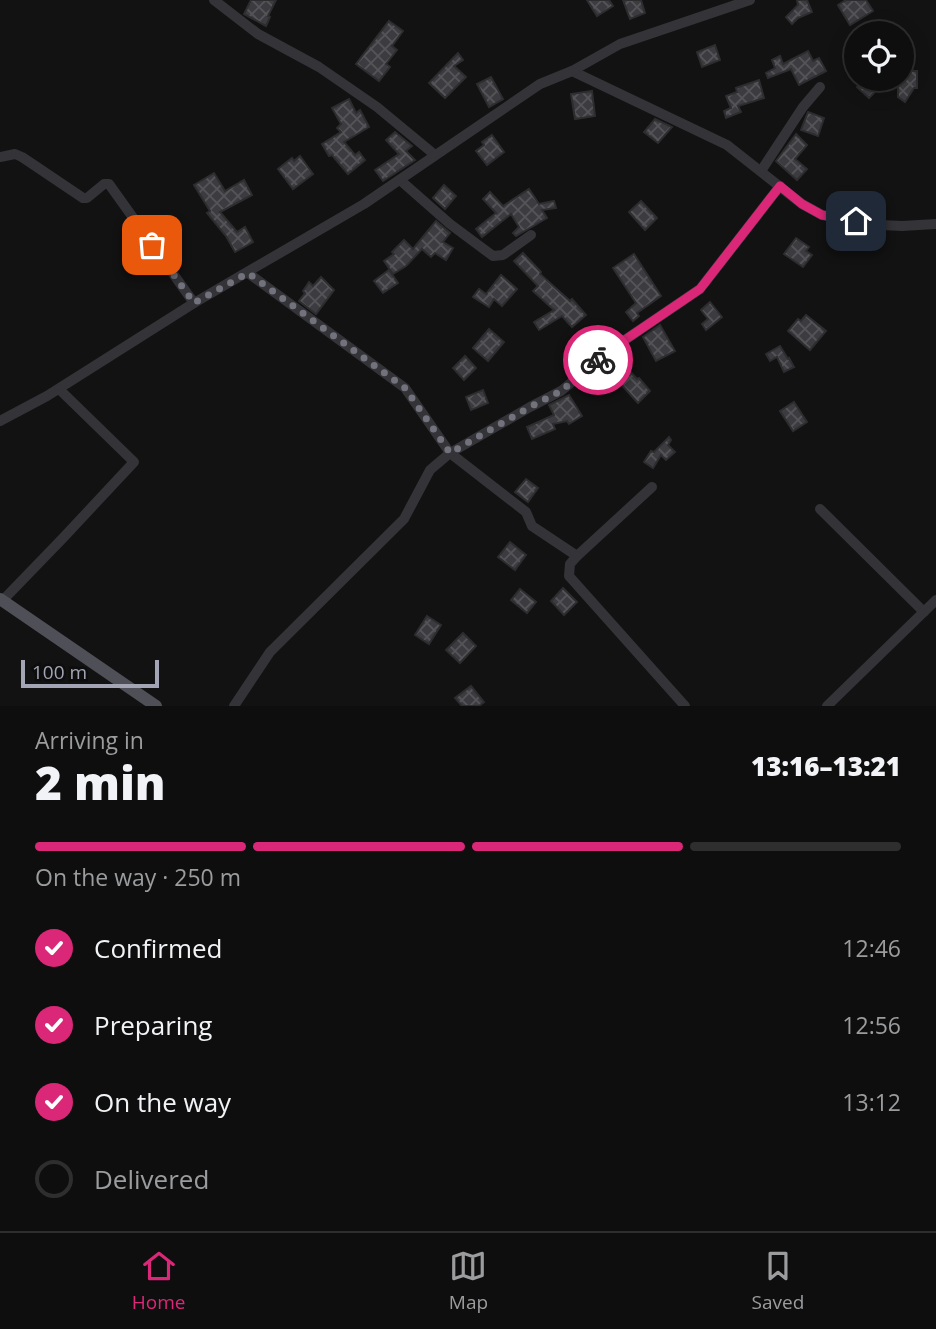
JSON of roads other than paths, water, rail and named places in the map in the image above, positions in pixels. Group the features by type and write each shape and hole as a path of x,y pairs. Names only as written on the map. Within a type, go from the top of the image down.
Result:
{"main road":[{"path":"1,600 156,706"}],"street":[{"path":"214,0 258,34 319,67 367,100 435,155"},
{"path":"0,421 59,389 194,303 364,204 540,84 572,71 620,44 750,0"},
{"path":"572,71 727,145 802,204 822,215 881,225 936,224"},
{"path":"761,171 803,107 820,87"},
{"path":"0,156 15,154 22,157 83,198 87,198 104,184 109,184 194,303"},
{"path":"400,180 450,224 494,256 503,255 531,235"},
{"path":"234,706 270,652 404,519 430,470 450,453 561,391 613,348 700,289 780,186"},
{"path":"248,273 405,388 450,453 526,512 532,526 577,555"},
{"path":"1,600 134,462 59,389"},
{"path":"652,488 577,555 570,564 569,576 685,706"},
{"path":"820,509 924,612"},
{"path":"827,706 936,600"}]}
